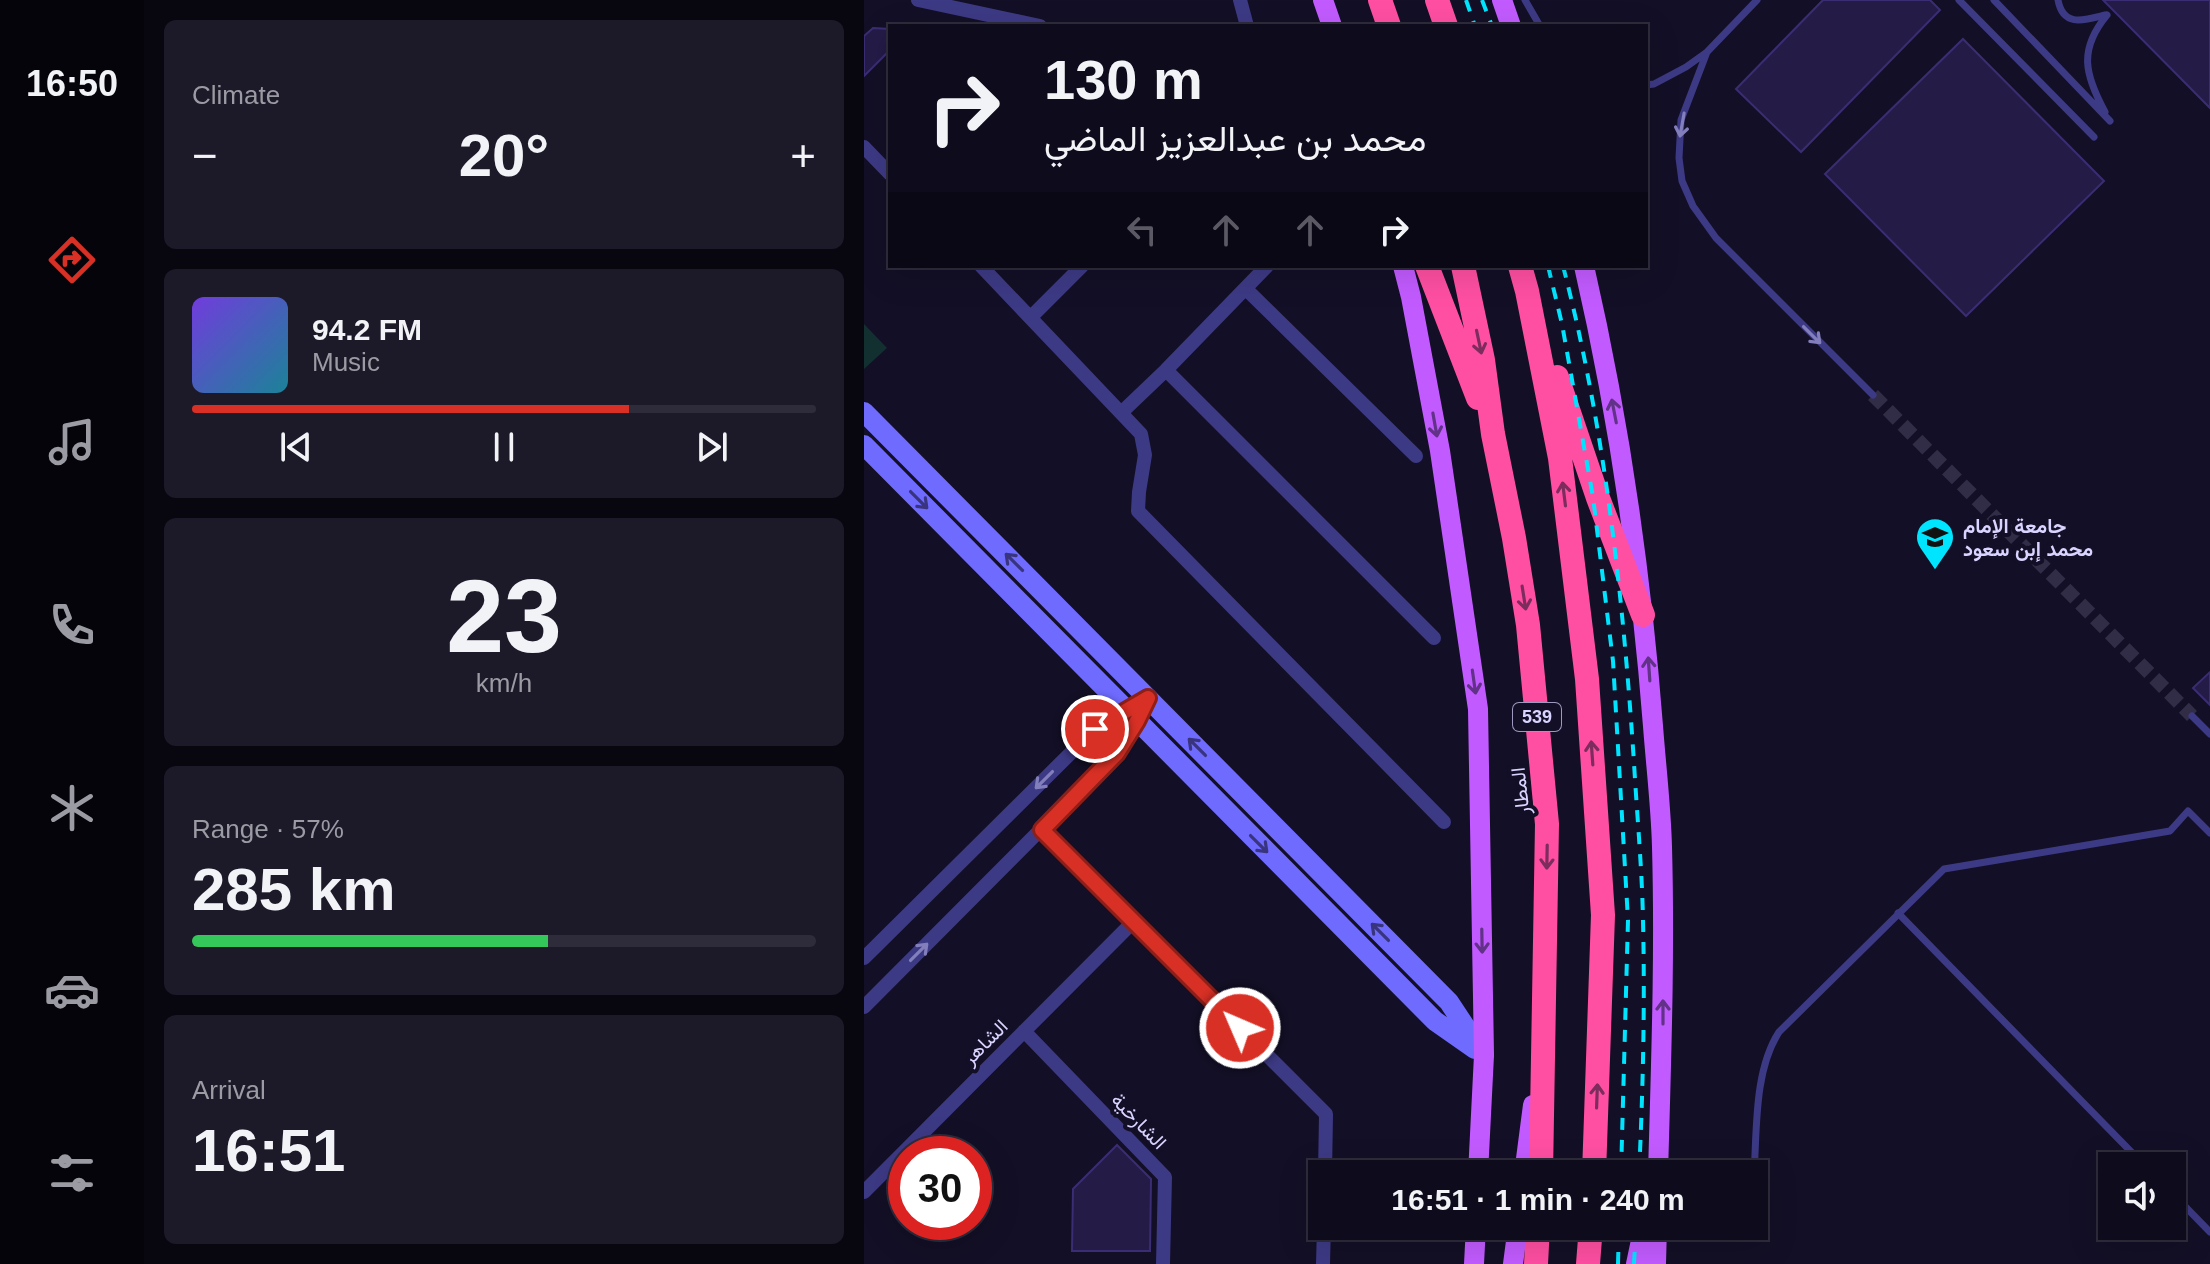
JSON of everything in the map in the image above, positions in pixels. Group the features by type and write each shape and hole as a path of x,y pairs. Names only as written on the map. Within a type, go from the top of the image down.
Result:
{"highway":[{"path":"1380,0 1388,24"},
{"path":"1437,0 1445,24"},
{"path":"1428,268 1493,434"},
{"name":"المطار","path":"1463,268 1483,360 1493,434 1528,625 1547,824 1541,1160"},
{"name":"539","path":"1521,268 1560,458 1587,679 1603,915 1594,1160"},
{"path":"1527,291 1598,498 1643,615"},
{"path":"1536,1264 1537,1240"},
{"path":"1588,1264 1590,1240"}],"main road":[{"path":"1323,0 1331,24"},
{"path":"1502,0 1510,24"},
{"path":"1404,268 1440,451 1478,709 1484,1055 1479,1160"},
{"path":"1584,268 1616,422 1636,544 1662,845 1663,1025 1658,1160"},
{"path":"1526,1160 1545,1005"},
{"path":"1474,1264 1475,1240"},
{"path":"1513,1264 1516,1240"},
{"path":"1636,1264 1641,1240"},
{"path":"1656,1264 1657,1240"}],"street":[{"path":"918,0 1031,24"},
{"path":"1240,0 1246,24"},
{"path":"864,147 888,172"},
{"path":"983,268 1141,434 1145,455 1138,511 1444,822"},
{"path":"1031,317 1080,268"},
{"path":"1122,412 1265,268"},
{"path":"1246,289 1416,456"},
{"path":"1166,370 1434,638"},
{"path":"864,412 1449,1002 1484,1055"},
{"path":"864,445 1435,1021 1484,1055"},
{"path":"864,1007 1117,753 1132,716 1148,698"},
{"path":"864,958 1095,729 1132,716"},
{"path":"1042,830 1326,1114 1325,1160"},
{"name":"الشاهر","path":"864,1192 1134,921"},
{"name":"الشارخية","path":"1024,1031 1165,1177 1163,1264"},
{"path":"1323,1264 1324,1240"}],"lane":[{"path":"1525,0 1539,24"},
{"path":"1648,85 1686,67 1707,52 1757,0"},
{"path":"1959,0 2094,137"},
{"path":"1994,0 2110,121 2087,74 2089,49 2095,29 2107,15 2086,21 2070,19 2060,10 2058,0"},
{"path":"1707,52 1681,120 1679,158 1682,181 1693,206 1716,238 1873,395"},
{"path":"2192,716 2210,734"},
{"path":"1755,1160 1762,1075 1779,1032 1936,875 1951,867 2170,831 2188,811 2210,833"},
{"path":"1898,913 2131,1152"},
{"path":"2186,1207 2210,1232"}],"green space":[{"path":"864,324 887,348 864,369"}],"building":[{"path":"1823,0 1930,0 1940,10 1801,152 1736,89"},
{"path":"2103,0 2210,0 2210,108"},
{"path":"873,28 888,29 888,52 864,76 864,36"},
{"path":"1963,39 2104,181 1966,316 1825,174"},
{"path":"2210,672 2210,705 2193,688"},
{"path":"1117,1145 1151,1179 1150,1251 1072,1251 1073,1189"}],"tunnel":[{"path":"1873,395 2192,716"}],"railway":[{"path":"1466,0 1474,24"},
{"path":"1482,0 1491,24"},
{"path":"1548,268 1562,324 1593,497 1613,661 1628,920 1621,1160"},
{"path":"1563,268 1601,450 1618,575 1630,700 1643,920 1639,1160"},
{"path":"1618,1264 1619,1240"},
{"path":"1634,1264 1635,1240"}],"place":[{"name":"جامعة الإمام محمد إبن سعود","path":"1935,571"}],"route":[{"path":"1095,729 1148,698 1117,753 1042,830 1240,1028"}]}
